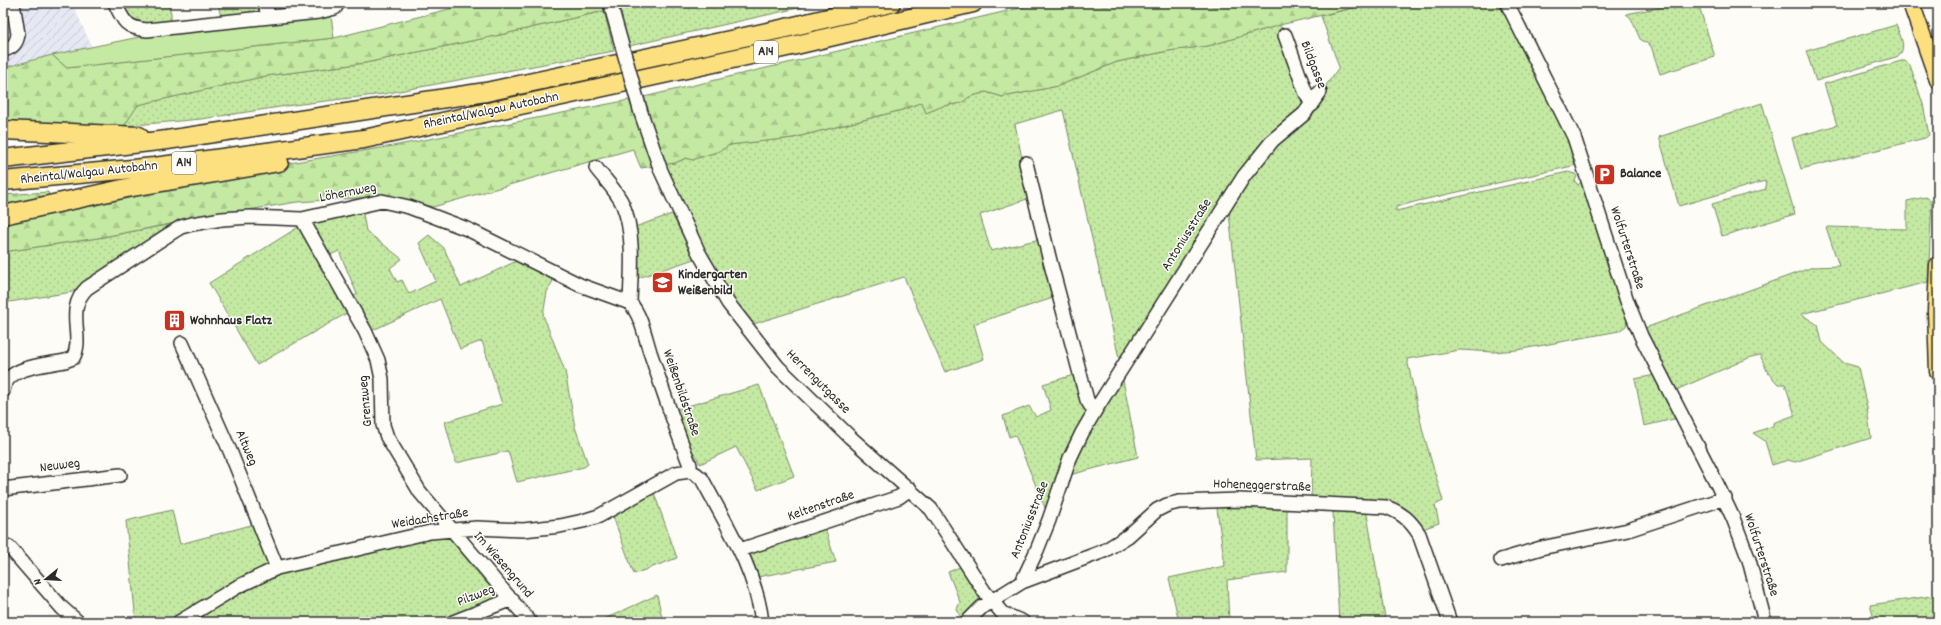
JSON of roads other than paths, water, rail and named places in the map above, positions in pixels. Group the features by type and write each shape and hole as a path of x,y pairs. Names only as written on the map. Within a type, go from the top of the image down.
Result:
{"highway":[{"name":"Rheintal/Walgau Autobahn","path":"3,159 168,140 486,92 892,3"},
{"name":"Rheintal/Walgau Autobahn","path":"3,182 154,167 364,139 792,46 973,3"},
{"path":"3,130 132,135 168,140"},
{"path":"3,215 127,188 283,161 364,139"}],"main road":[{"path":"1911,3 1938,80"},
{"path":"1938,265 1936,311 1938,372"}],"street":[{"path":"3,50 13,47 18,39 13,3"},
{"path":"115,3 126,23 138,29 154,30 269,16 319,12 335,8 338,3"},
{"path":"264,3 269,16"},
{"name":"Herrengutgasse","path":"610,3 642,118 661,171 699,253 728,303 778,367 850,436 910,489 939,518 959,553 991,601 1002,613 1022,622"},
{"name":"Wolfurterstraße","path":"1507,3 1574,137 1627,301 1641,336 1724,498 1749,560 1765,622"},
{"name":"Bildgasse","path":"1285,36 1312,105"},
{"name":"Antoniusstraße","path":"967,622 991,601 1022,582 1049,520 1070,458 1096,409 1244,176 1273,140 1304,114 1320,92"},
{"path":"1026,163 1087,400 1090,405 1096,409"},
{"name":"Weißenbildstraße","path":"596,168 617,194 627,216 631,269 630,303 635,308 674,427 690,465 690,471"},
{"name":"Löhernweg","path":"3,391 4,383 12,374 73,358 76,351 76,308 80,296 87,288 176,230 192,224 222,219 250,217 302,219 375,202 395,203 467,229 580,286 630,303"},
{"name":"Grenzweg","path":"302,219 365,331 378,360 382,379 383,425 386,437 420,492 452,530"},
{"name":"Altweg","path":"182,343 230,451 277,568"},
{"path":"690,471 702,479 740,550 752,579 762,622"},
{"name":"Weidachstraße","path":"179,622 237,587 277,568 412,536 477,528 522,530 560,526 583,521 599,516 676,473 690,471"},
{"name":"Neuweg","path":"3,489 120,475"},
{"name":"Keltenstraße","path":"740,550 899,497 910,489"},
{"path":"1501,560 1541,548 1628,530 1724,498"},
{"name":"Hoheneggerstraße","path":"1022,582 1104,551 1128,536 1157,510 1167,505 1179,502 1208,500 1273,501 1386,507 1404,515 1411,522 1418,534 1450,622"},
{"name":"Im Wiesengrund","path":"452,530 530,622"},
{"path":"3,544 10,548 54,600 78,622"},
{"name":"Pilzweg","path":"453,622 512,599"}],"place":[{"name":"Balance","path":"1604,174"},
{"name":"Kindergarten Weißenbild","path":"662,283"},
{"name":"Wohnhaus Flatz","path":"174,321"}]}
